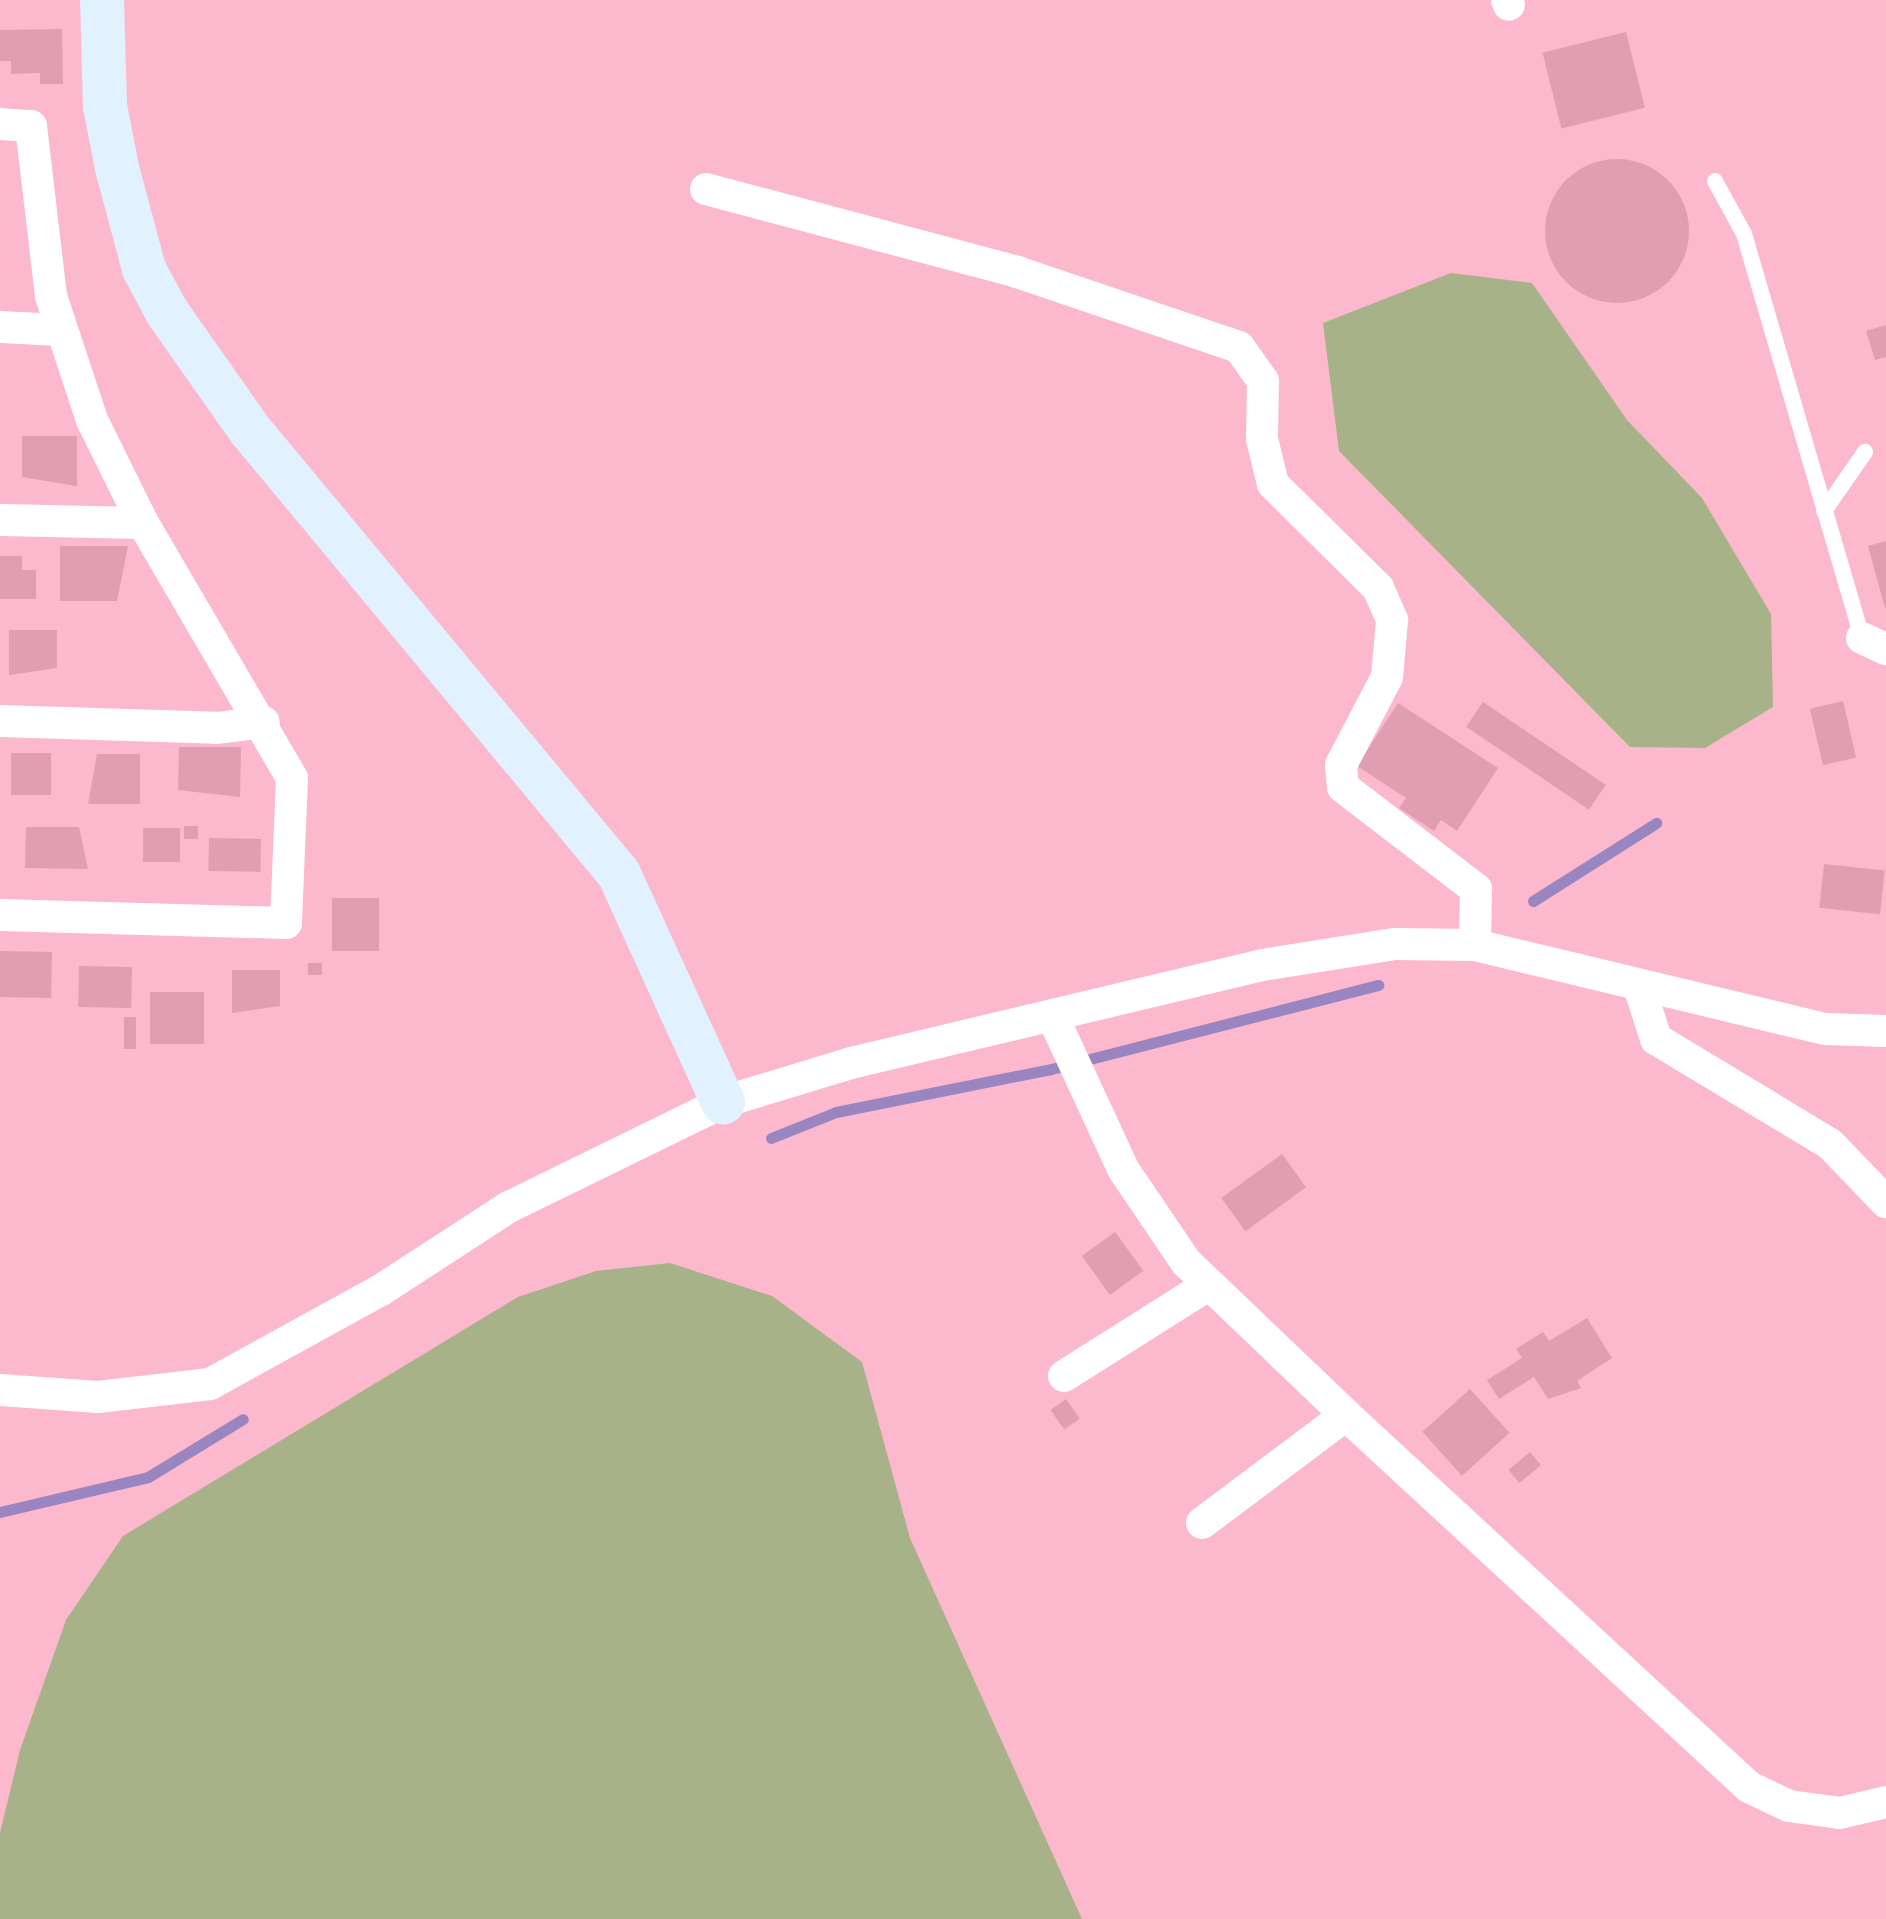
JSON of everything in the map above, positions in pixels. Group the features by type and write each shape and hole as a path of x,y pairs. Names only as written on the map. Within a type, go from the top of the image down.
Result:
{"street":[{"path":"102,0 105,106 117,168 144,269 167,312 250,430 619,874 723,1102"},
{"path":"0,124 31,126 60,330 92,420 143,523 264,722 292,778 286,923 0,915"},
{"path":"706,189 1017,272 1239,347 1263,381 1262,439 1273,484 1378,588 1392,620 1387,677 1341,765 1343,787 1476,889 1475,945"},
{"path":"0,327 60,330"},
{"path":"0,520 143,523"},
{"path":"0,721 217,728 264,722"},
{"path":"0,1390 98,1397 210,1384 381,1290 509,1207 723,1102 1052,1015 1332,953 1475,945 1826,1029 1886,1031"},
{"path":"1639,986 1656,1039 1830,1144 1886,1202"},
{"path":"1052,1015 1123,1169 1208,1285 1749,1787 1789,1806 1840,1813 1886,1802"},
{"path":"1064,1376 1208,1285"},
{"path":"1202,1523 1346,1415"}],"lane":[{"path":"1715,181 1744,234 1824,511 1874,644"},
{"path":"1824,511 1865,452"}],"green space":[{"path":"1451,273 1532,283 1627,420 1702,498 1771,614 1773,707 1705,748 1630,747 1339,451 1323,323"},
{"path":"670,1263 772,1296 862,1362 910,1538 1082,1919 0,1919 0,1833 20,1750 66,1620 123,1536 518,1297 596,1271"}],"building":[{"path":"62,29 63,84 40,84 40,73 11,74 11,61 0,61 0,30"},
{"path":"1626,32 1645,108 1561,128 1543,53"},
{"path":"1617,159 1645,164 1668,180 1684,203 1689,231 1684,259 1668,282 1645,298 1617,303 1589,298 1566,282 1550,259 1545,231 1550,203 1566,180 1589,164"},
{"path":"1886,325 1886,357 1875,360 1866,331"},
{"path":"22,436 77,436 77,486 22,477"},
{"path":"1886,541 1886,608 1885,608 1868,546"},
{"path":"60,546 128,546 117,601 60,601"},
{"path":"0,556 22,556 22,570 36,570 36,599 0,599"},
{"path":"9,630 57,630 57,668 9,675"},
{"path":"1843,701 1856,758 1823,765 1810,709"},
{"path":"1483,702 1606,785 1589,810 1466,727"},
{"path":"1398,703 1498,768 1457,831 1441,820 1434,831 1399,808 1406,798 1357,766"},
{"path":"179,747 241,747 240,797 178,790"},
{"path":"11,753 51,753 51,795 11,795"},
{"path":"97,754 140,754 140,804 88,804"},
{"path":"184,826 198,826 198,839 184,839"},
{"path":"26,827 79,827 88,869 25,868"},
{"path":"143,828 180,828 180,862 143,862"},
{"path":"209,838 261,839 260,872 208,871"},
{"path":"1824,864 1885,870 1880,914 1819,908"},
{"path":"332,898 379,898 379,951 332,951"},
{"path":"0,951 52,952 51,998 0,997"},
{"path":"308,963 322,963 322,975 308,975"},
{"path":"79,966 132,967 131,1008 78,1007"},
{"path":"232,970 280,970 280,1006 232,1013"},
{"path":"150,992 204,992 204,1044 150,1044"},
{"path":"124,1017 136,1017 136,1049 124,1049"},
{"path":"1282,1154 1306,1187 1245,1231 1221,1198"},
{"path":"1115,1232 1143,1271 1110,1295 1082,1256"},
{"path":"1587,1318 1612,1358 1577,1381 1581,1388 1548,1399 1534,1377 1499,1399 1487,1380 1522,1358 1516,1349 1543,1332 1549,1341"},
{"path":"1470,1389 1509,1433 1462,1476 1422,1432"},
{"path":"1066,1399 1080,1419 1064,1430 1050,1410"},
{"path":"1530,1452 1541,1465 1519,1483 1509,1470"}],"waterway":[{"path":"1533,901 1656,823"},
{"path":"771,1138 836,1112 1051,1069 1378,985"},
{"path":"0,1512 148,1477 243,1419"}]}
